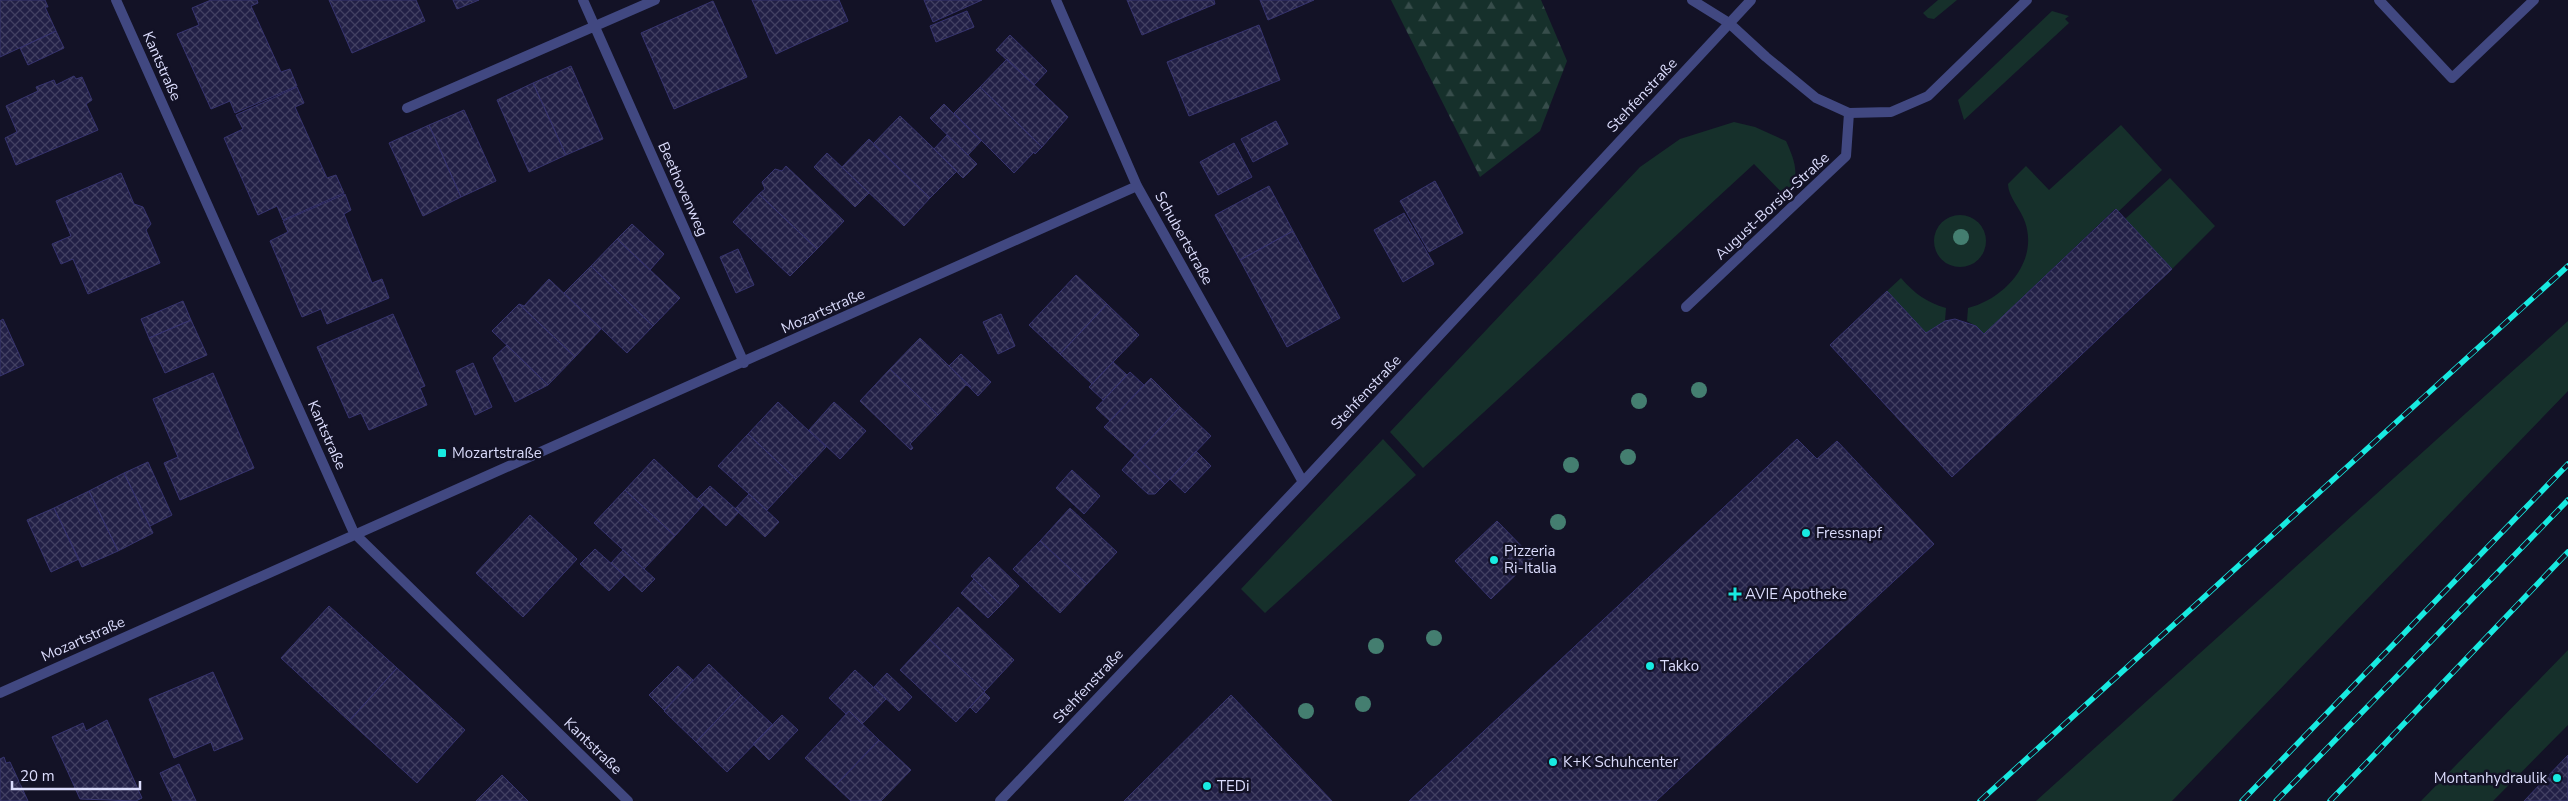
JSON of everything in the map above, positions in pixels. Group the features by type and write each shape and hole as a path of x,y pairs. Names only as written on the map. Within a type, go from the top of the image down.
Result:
{"street":[{"name":"Kantstraße","path":"116,0 354,533 628,801"},
{"name":"Beethovenweg","path":"584,0 744,363"},
{"path":"407,108 655,0"},
{"name":"Schubertstraße","path":"1056,0 1137,186 1303,482"},
{"path":"1692,0 1729,23 1766,57 1816,98 1849,113 1891,112 1928,96 2027,0"},
{"name":"Stehfenstraße","path":"1000,801 1303,482 1750,0"},
{"path":"2379,0 2452,78 2534,0"},
{"name":"August-Borsig-Straße","path":"1686,307 1846,156 1849,113"},
{"name":"Mozartstraße","path":"0,693 354,533 744,363 1137,186"}],"green space":[{"path":"1391,0 1541,0 1567,61 1540,131 1480,177"},
{"path":"1938,0 1957,0 1934,19 1928,18 1923,13"},
{"path":"2052,11 2069,16 2065,19 2069,23 1964,120 1958,100"},
{"path":"1734,122 1755,127 1786,141 1794,162 1795,176 1794,183 1785,196 1754,164 1423,468 1390,432 1640,167 1680,139"},
{"path":"2121,125 2162,170 2118,212 2115,209 1984,334 1967,321 1968,308 1994,296 2006,287 2023,264 2027,251 2028,237 2025,222 2010,194 2008,184 2026,166 2049,190"},
{"path":"2170,178 2215,226 2172,269 2125,219"},
{"path":"1960,215 1970,217 1978,223 1984,231 1986,241 1984,251 1978,259 1970,265 1960,267 1950,265 1942,259 1936,251 1934,241 1936,231 1942,223 1950,217"},
{"path":"1901,278 1921,297 1946,308 1945,321 1926,333 1887,291"},
{"path":"2568,321 2568,391 2172,801 2036,801"},
{"path":"1383,439 1416,475 1265,613 1241,589"},
{"path":"2568,650 2568,725 2493,801 2421,801"}],"building":[{"path":"0,0 45,0 48,7 45,7 56,31 0,57"},
{"path":"211,0 257,0 258,3 251,6 281,72 290,69 297,86 235,113 230,101 211,109 177,34 199,25 192,8"},
{"path":"329,0 416,0 425,21 352,53"},
{"path":"453,0 479,0 457,9"},
{"path":"752,0 839,0 848,21 776,54"},
{"path":"924,0 982,0 933,22"},
{"path":"1127,0 1214,0 1215,4 1142,35"},
{"path":"1260,0 1314,0 1268,20"},
{"path":"713,1 747,77 674,109 641,33"},
{"path":"967,11 974,27 936,42 930,26"},
{"path":"1259,25 1280,80 1189,116 1167,62"},
{"path":"56,31 64,48 28,65 20,48"},
{"path":"1010,35 1047,71 1034,85 996,50"},
{"path":"1007,59 1068,117 1042,147 980,87"},
{"path":"571,66 603,139 566,155 533,83"},
{"path":"74,76 76,79 82,77 92,100 86,104 98,130 16,165 5,138 17,132 6,106 38,91 36,87 54,80 56,85"},
{"path":"533,83 566,155 529,172 497,100"},
{"path":"297,87 304,103 295,107 327,178 336,175 344,193 283,220 277,206 258,215 224,138 243,129 236,115"},
{"path":"980,87 1042,147 1035,154 1034,152 1014,173 954,113"},
{"path":"944,104 981,141 968,155 930,118"},
{"path":"464,110 496,181 461,197 429,125"},
{"path":"900,116 957,171 930,198 873,144"},
{"path":"1276,121 1288,144 1253,162 1241,139"},
{"path":"429,125 461,197 423,216 389,143"},
{"path":"947,135 977,164 963,178 934,149"},
{"path":"869,139 930,198 904,226 842,167"},
{"path":"1234,143 1252,177 1218,195 1200,162"},
{"path":"827,153 869,193 855,207 814,167"},
{"path":"786,166 844,221 817,249 759,194 765,189 762,182 775,169 782,171"},
{"path":"121,173 134,204 143,207 151,224 146,230 160,263 88,294 73,259 61,264 52,244 71,236 56,201"},
{"path":"1435,181 1463,233 1429,252 1400,201"},
{"path":"1269,186 1293,231 1240,260 1215,215"},
{"path":"345,194 351,210 344,214 372,283 382,279 389,298 327,324 321,309 302,317 270,241 288,232 283,221"},
{"path":"759,194 817,249 790,276 733,222"},
{"path":"2116,209 2172,269 1952,477 1830,345 1887,291 1926,333 1945,321 1955,319 1976,326 1984,334"},
{"path":"1404,213 1434,264 1403,282 1374,230"},
{"path":"632,224 664,254 650,270 617,239"},
{"path":"1293,231 1340,318 1287,347 1240,260"},
{"path":"617,239 680,298 653,326 591,266"},
{"path":"738,249 754,285 736,293 720,257"},
{"path":"591,266 653,326 627,353 564,293"},
{"path":"1076,275 1107,304 1060,354 1029,325"},
{"path":"549,279 601,329 575,357 519,304 524,306"},
{"path":"183,301 191,320 149,338 141,319"},
{"path":"519,304 575,357 548,385 492,331"},
{"path":"1107,304 1139,335 1092,384 1060,354"},
{"path":"393,314 425,386 420,388 427,405 369,430 361,413 349,418 317,347"},
{"path":"1001,314 1015,346 998,354 983,322"},
{"path":"3,319 24,365 0,376 0,321"},
{"path":"191,320 207,355 165,373 149,338"},
{"path":"920,338 971,387 966,385 938,415 890,369"},
{"path":"507,345 548,385 515,402 493,358"},
{"path":"961,354 991,382 978,396 949,366"},
{"path":"1113,362 1127,375 1103,400 1089,387"},
{"path":"473,363 492,407 475,415 456,371"},
{"path":"890,369 938,415 910,444 913,448 911,450 860,401"},
{"path":"1130,372 1144,385 1110,421 1096,408"},
{"path":"213,373 254,468 180,500 164,463 178,457 153,399"},
{"path":"1151,378 1180,407 1135,455 1104,427"},
{"path":"778,402 826,447 796,479 748,434"},
{"path":"834,402 866,431 840,459 809,430"},
{"path":"1180,407 1211,436 1165,484 1135,455"},
{"path":"748,434 796,479 767,510 718,466"},
{"path":"1797,439 1817,459 1837,441 1934,544 1656,801 1409,801"},
{"path":"1196,451 1211,466 1185,493 1170,479"},
{"path":"1135,455 1165,484 1155,494 1148,494 1122,470"},
{"path":"654,459 703,505 675,536 625,490"},
{"path":"148,462 172,515 150,526 124,473"},
{"path":"1072,470 1100,496 1084,514 1056,488"},
{"path":"124,473 153,533 118,551 89,491"},
{"path":"710,486 739,512 726,526 697,499"},
{"path":"625,490 675,536 644,569 594,523"},
{"path":"89,491 118,551 82,567 54,508"},
{"path":"749,494 779,522 765,537 735,509"},
{"path":"54,508 79,559 51,572 27,520"},
{"path":"1070,508 1117,552 1087,584 1040,541"},
{"path":"530,515 577,559 523,617 476,573"},
{"name":"Pizzeria Ri-Italia","path":"1497,521 1533,558 1491,599 1455,561"},
{"path":"1040,541 1087,584 1060,613 1013,569"},
{"path":"595,549 624,575 609,591 580,564"},
{"path":"623,550 655,579 642,592 611,563"},
{"path":"989,557 1019,586 1001,605 971,576"},
{"path":"974,579 1001,605 988,618 961,593"},
{"path":"329,606 397,668 349,721 281,658"},
{"path":"958,607 1014,660 985,691 929,639"},
{"path":"929,639 985,691 956,722 900,670"},
{"path":"709,664 741,695 696,742 664,711"},
{"path":"678,666 693,680 664,710 649,695"},
{"path":"397,668 465,730 417,783 349,721"},
{"path":"855,670 886,699 862,724 849,711 846,714 829,698"},
{"path":"213,672 243,739 214,751 211,742 174,758 149,699"},
{"path":"887,673 912,697 899,711 874,687"},
{"path":"984,692 990,698 976,713 970,707"},
{"path":"741,695 773,725 727,772 696,742"},
{"path":"1231,695 1332,801 1124,801"},
{"path":"849,711 879,740 835,786 805,758"},
{"path":"782,715 798,730 769,760 753,744"},
{"path":"107,720 142,798 136,801 80,799 52,737 83,723 86,731"},
{"path":"879,740 911,770 881,801 851,801 835,786"},
{"name":"Montanhydraulik","path":"2568,755 2568,801 2524,801"},
{"path":"4,757 6,763 10,762 28,801 0,801 0,759"},
{"path":"179,764 196,801 173,801 160,773"},
{"path":"502,775 528,801 476,801"}],"railway":[{"path":"1980,801 2568,266"},
{"path":"2242,801 2568,464"},
{"path":"2276,801 2568,500"},
{"path":"2330,801 2568,552"}],"place":[{"name":"Mozartstraße","path":"442,453"},
{"name":"Fressnapf","path":"1806,533"},
{"name":"Pizzeria Ri-Italia","path":"1494,560"},
{"name":"AVIE Apotheke","path":"1735,594"},
{"name":"Takko","path":"1650,666"},
{"name":"K+K Schuhcenter","path":"1553,762"},
{"name":"Montanhydraulik","path":"2557,778"},
{"name":"TEDi","path":"1207,786"}]}
